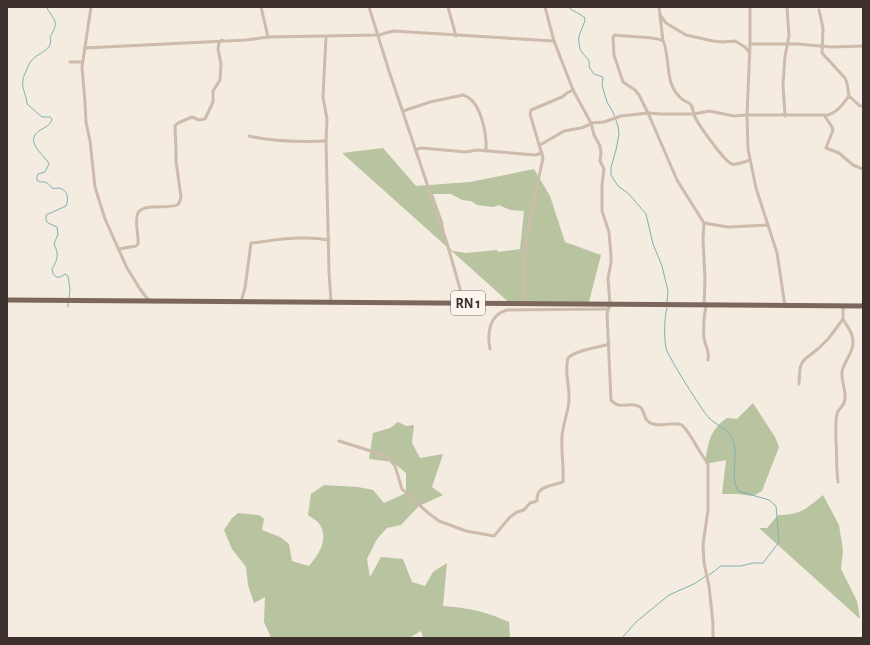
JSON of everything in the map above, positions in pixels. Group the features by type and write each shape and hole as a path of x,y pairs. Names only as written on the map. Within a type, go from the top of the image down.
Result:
{"main road":[{"name":"RN 1","path":"7,300 72,302 464,303 609,307 863,306"}],"street":[{"path":"91,7 82,62 86,122 90,141 95,187 105,219 119,249 137,284 151,302"},
{"path":"261,7 268,37"},
{"path":"369,7 447,243 464,303"},
{"path":"448,7 456,36"},
{"path":"545,7 554,41 573,90 591,124 600,146 600,161 604,169 602,185 602,211 609,232 611,256 608,278 609,307 607,312 610,396 612,402 620,406 639,406 642,408 644,417 650,423 682,425 695,442 701,455 708,463 708,510 703,545 704,563 709,586 713,623 713,638"},
{"path":"659,7 663,41 672,86 683,99 689,103 695,119 713,144 730,163 736,164 750,160"},
{"path":"750,7 750,53 747,115 750,160 756,188 777,252 785,306"},
{"path":"785,116 783,84 789,36 787,7"},
{"path":"819,10 823,28 822,53 845,78 849,96 860,106 863,106"},
{"path":"660,15 666,23 686,35 713,41 735,41 745,47 750,53"},
{"path":"85,48 246,40 268,37 378,35 393,31 554,41"},
{"path":"663,41 657,38 632,38 615,35 613,37 614,55 623,82 635,90 648,113 677,180 704,223 704,340 708,347 708,360"},
{"path":"326,37 323,97 327,120 326,141 331,302"},
{"path":"119,249 136,246 138,244 137,222 138,213 140,211 144,208 177,205 180,202 181,197 176,161 175,126 185,119 192,118 199,120 205,119 207,116 213,102 213,91 220,80 221,64 218,49 219,43 222,40"},
{"path":"750,44 797,44 832,47 863,46"},
{"path":"70,62 82,62"},
{"path":"526,304 524,290 525,252 530,220 544,158 530,114 531,110 562,97 573,90"},
{"path":"403,111 430,102 463,95 468,96 474,102 479,111 487,140 486,151"},
{"path":"540,145 564,131 604,122 621,116 648,113 694,114 709,111 734,116 824,115 833,114 849,96"},
{"path":"824,115 833,130 826,148 839,153 854,165 863,169"},
{"path":"249,136 286,142 326,141"},
{"path":"416,150 421,148 466,152 477,150 535,155 542,153"},
{"path":"704,223 728,227 768,225"},
{"path":"241,302 245,288 252,243 301,238 329,240"},
{"path":"838,482 835,426 837,413 844,406 845,398 842,370 846,360 852,353 853,341 851,332 843,319 843,306"},
{"path":"490,349 488,339 489,326 501,311 609,307"},
{"path":"799,384 802,363 829,338 843,319"},
{"path":"339,441 389,458 395,466 402,489 439,521 466,532 494,536 510,517 519,511 524,510 530,503 536,501 540,490 563,482 562,442 564,424 568,413 569,399 569,388 566,372 568,358 577,352 598,348 609,344"}],"green space":[{"path":"383,148 416,186 470,182 534,169 550,196 565,242 601,255 588,306 513,306 342,153","holes":["433,194 451,194 462,200 471,201 477,205 494,207 499,205 510,210 524,211 520,249 498,252 497,250 466,253 453,251 447,246 443,222"]},
{"path":"753,403 775,437 779,447 762,491 753,496 722,494 726,460 705,464 710,438 716,427 727,418 737,419"},
{"path":"398,422 406,426 414,425 412,443 420,458 443,454 432,487 443,495 419,506 401,525 387,528 377,539 367,559 370,577 381,557 403,559 412,582 425,586 433,572 447,563 443,606 476,611 492,615 509,622 510,638 423,638 421,631 409,638 271,638 264,622 265,597 254,603 248,585 246,567 232,549 224,530 232,518 238,513 259,515 264,519 262,530 280,537 289,544 292,561 309,566 319,552 323,542 322,531 319,524 308,515 311,494 324,485 358,487 373,490 384,503 406,493 406,473 393,462 369,459 373,433 390,428"},
{"path":"823,495 839,525 843,550 841,569 857,601 860,619 759,528 767,528 778,515 792,514 803,510"}],"waterway":[{"path":"47,7 55,21 55,28 50,37 50,45 30,62 23,78 23,86 27,104 42,117 50,117 52,119 49,125 38,132 34,137 36,148 49,164 45,172 38,174 37,180 47,183 52,188 62,189 67,195 66,206 46,215 46,220 48,223 57,227 58,234 54,244 57,251 57,256 56,262 52,269 53,274 56,277 60,277 65,274 68,276 70,289 69,299"},
{"path":"568,7 585,18 579,36 580,49 589,60 589,67 594,74 603,77 602,85 607,102 613,112 618,126 619,134 611,167 611,175 618,186 629,194 646,214 653,244 662,266 668,291 667,302"},
{"path":"68,302 68,307"},
{"path":"667,308 665,317 666,348 678,372 705,414 728,432 732,438 735,451 734,478 738,491 769,500 776,506 779,542 763,563 753,563 741,566 721,566 709,575"},
{"path":"622,638 636,622 669,595 694,584 706,576"}]}
